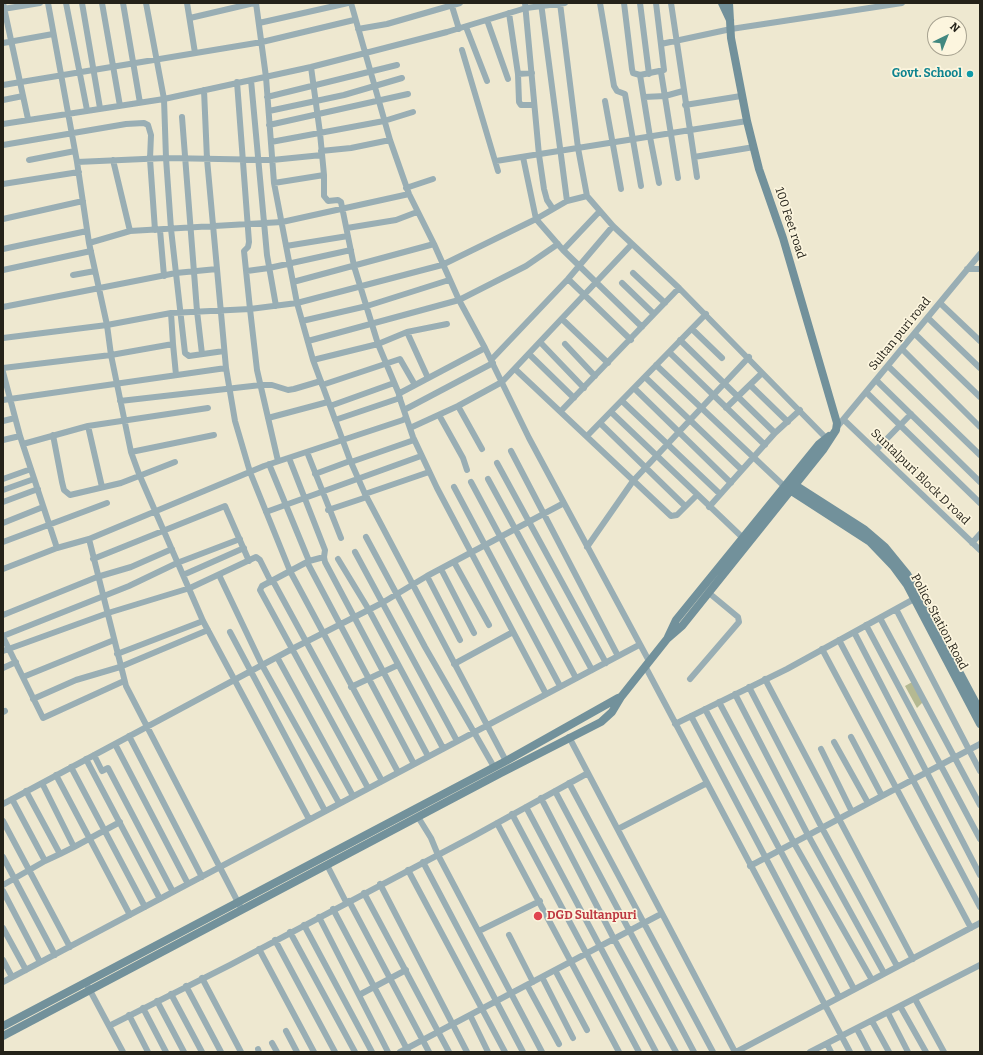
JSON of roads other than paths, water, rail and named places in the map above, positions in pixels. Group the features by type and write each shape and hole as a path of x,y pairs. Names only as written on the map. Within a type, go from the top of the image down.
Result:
{"street":[{"path":"28,119 4,7 40,3"},
{"path":"48,3 60,74 69,113 89,243 107,325 116,383 131,452 139,474 157,512 177,563 190,588 203,621 309,819"},
{"path":"66,3 78,71 87,110"},
{"path":"82,3 100,108"},
{"path":"102,3 120,106"},
{"path":"123,3 140,103"},
{"path":"146,3 158,59 164,99 171,229 185,353 189,356 224,351"},
{"path":"187,3 196,53"},
{"path":"190,18 255,3 266,77 274,183 297,303 313,360 351,462 366,495 412,586 506,761"},
{"path":"259,23 350,3 384,121 406,188 434,244 449,280 639,645 675,724 850,1052"},
{"path":"358,29 387,24 452,4 460,3"},
{"path":"3,124 164,99 237,82 266,77 459,29 509,13 525,5 562,3 578,148 587,196 599,212 706,314 828,439"},
{"path":"600,3 614,86 617,91 625,94 640,186"},
{"path":"624,3 633,72 640,75 661,72"},
{"path":"640,3 649,74"},
{"path":"656,3 664,68 661,72 678,178"},
{"path":"671,3 685,105 697,177"},
{"name":"100 Feet road","path":"722,3 730,21"},
{"name":"100 Feet road","path":"729,3 731,29 741,96 747,121 783,238 836,428"},
{"path":"661,44 731,29 902,3"},
{"path":"452,4 459,29"},
{"path":"541,4 566,201"},
{"path":"525,5 539,155 544,189 553,208"},
{"path":"509,13 518,74 519,102 521,105 534,105"},
{"path":"3,85 78,71 262,42 354,20"},
{"path":"487,20 508,79"},
{"path":"466,26 487,81"},
{"path":"3,43 53,34"},
{"path":"462,50 498,171"},
{"path":"267,96 371,72 397,64"},
{"path":"311,67 312,86 320,133 324,175 324,196 328,201 339,200 343,210 354,266 378,344 421,456 546,694"},
{"path":"518,74 532,73"},
{"path":"640,75 659,183"},
{"path":"269,111 315,102 374,87 402,78"},
{"path":"251,80 264,224 269,268 276,306"},
{"path":"237,82 248,224 249,245 244,251 250,309 261,385 278,462"},
{"path":"204,90 207,159 220,310 226,368 235,421 250,472 290,571 398,772"},
{"path":"644,97 665,96 683,91"},
{"path":"270,125 408,94"},
{"path":"3,100 23,96"},
{"path":"685,105 741,96"},
{"path":"606,101 621,189"},
{"path":"271,142 384,121 413,112"},
{"path":"182,117 193,272 202,354"},
{"path":"496,161 747,121"},
{"path":"3,145 126,124 144,123 148,125 150,129 150,159 157,230 164,276"},
{"path":"77,162 166,158 243,161 272,160 351,148 390,140"},
{"path":"694,157 754,147"},
{"path":"29,160 75,151"},
{"path":"523,157 536,219 563,250 598,282 642,327"},
{"path":"113,160 130,232"},
{"path":"3,184 79,172"},
{"path":"274,183 324,175"},
{"path":"406,188 433,179"},
{"path":"89,243 130,232 282,222 343,210 409,194"},
{"path":"3,338 107,325 171,313 250,309 297,303 442,265 536,219 566,201 587,196"},
{"path":"3,219 83,201"},
{"path":"347,228 396,220 417,212"},
{"path":"563,250 599,212"},
{"path":"404,410 492,362 568,279 613,226"},
{"path":"3,249 87,231"},
{"path":"286,246 348,236"},
{"path":"293,282 434,244"},
{"path":"308,341 459,300 526,266 558,244"},
{"path":"410,428 458,406 502,382 598,282 632,244"},
{"path":"247,270 269,268 351,250"},
{"path":"3,270 91,251"},
{"name":"Sultan puri road","path":"836,428 877,381 980,254"},
{"path":"3,307 176,273 217,269"},
{"path":"967,269 980,269"},
{"path":"73,275 95,271"},
{"path":"633,273 665,303"},
{"path":"568,279 631,340"},
{"path":"302,321 367,306 449,280"},
{"path":"622,283 654,314"},
{"path":"561,411 631,340 679,288"},
{"path":"940,303 980,341"},
{"path":"171,313 176,375"},
{"path":"587,436 706,314"},
{"path":"928,318 980,368"},
{"path":"562,319 608,363"},
{"path":"313,360 378,344 407,332 447,324"},
{"path":"692,329 722,358"},
{"path":"407,332 428,378"},
{"path":"915,334 980,397"},
{"path":"680,340 776,433"},
{"path":"540,342 584,388"},
{"path":"3,368 111,355 173,344"},
{"path":"565,344 596,376"},
{"path":"335,420 399,396 415,385 485,348"},
{"path":"902,349 980,427"},
{"path":"669,352 765,445"},
{"path":"528,354 574,398"},
{"path":"587,547 633,481 749,357"},
{"path":"120,401 261,385 272,385 288,390 321,383 400,359 415,385"},
{"path":"656,365 753,458 790,486"},
{"path":"888,366 980,455"},
{"path":"3,400 226,368"},
{"path":"515,369 671,516 677,515 697,495"},
{"path":"3,372 5,385 20,436 57,548"},
{"path":"726,408 762,373"},
{"path":"645,377 742,470"},
{"path":"877,381 980,482"},
{"path":"268,418 329,404 394,383"},
{"path":"750,385 788,422"},
{"path":"634,388 731,483"},
{"path":"867,393 980,503"},
{"path":"622,401 720,494"},
{"path":"458,406 482,449"},
{"path":"23,444 88,426 208,408"},
{"path":"709,507 776,433 800,410"},
{"path":"611,412 743,538"},
{"path":"876,450 911,414"},
{"path":"439,415 463,458 467,470"},
{"path":"3,569 57,548 88,539 157,512 269,464 402,420 406,417"},
{"path":"3,421 15,418"},
{"name":"Suntalpuri Block D road","path":"844,420 980,550"},
{"path":"600,423 685,506"},
{"path":"88,426 102,487"},
{"path":"3,1026 240,906 327,865 601,722 612,712 621,697 667,639 682,626 709,593 790,486 819,444 828,439 836,428"},
{"path":"53,435 62,482 67,494 70,495 121,483 139,474 175,462"},
{"path":"131,452 214,435"},
{"path":"3,440 20,436"},
{"path":"316,474 414,440"},
{"path":"511,451 618,656"},
{"path":"307,452 328,510 341,538"},
{"path":"266,512 285,504 359,480 421,456"},
{"path":"288,458 325,550 324,557 428,756"},
{"path":"497,463 606,663"},
{"path":"269,464 308,561 414,764"},
{"path":"3,479 31,469"},
{"path":"328,510 429,472"},
{"path":"3,490 34,479"},
{"path":"488,479 592,670"},
{"path":"471,482 576,678"},
{"path":"667,639 676,620 743,538 790,486"},
{"name":"Police Station Road","path":"790,486 870,542 893,566 914,599 980,724"},
{"name":"Police Station Road","path":"790,486 864,529 885,547 907,574 980,711"},
{"path":"454,487 560,686"},
{"path":"3,502 38,489"},
{"path":"3,542 107,503"},
{"path":"3,804 262,664 324,634 354,616 369,610 427,576 564,503"},
{"path":"93,559 164,532 225,506 249,561"},
{"path":"3,523 43,507"},
{"path":"972,543 980,534"},
{"path":"366,537 398,594 425,647 494,767"},
{"path":"88,539 97,577 108,613 124,682 240,906"},
{"path":"124,682 45,718 41,716 16,662 6,650 3,636 103,597 177,563 240,539"},
{"path":"183,575 244,548"},
{"path":"3,615 97,577 131,567 172,550"},
{"path":"355,552 457,741"},
{"path":"6,650 30,643 108,613 190,588 256,557 259,558 382,781"},
{"path":"324,557 308,561 262,586 260,590 368,788"},
{"path":"338,559 369,610 443,748"},
{"path":"454,562 489,625"},
{"path":"441,569 474,633"},
{"path":"219,575 262,664 339,803"},
{"path":"427,576 460,640"},
{"path":"690,679 739,622 738,617 709,593"},
{"path":"675,724 822,650 914,599"},
{"path":"896,609 980,771"},
{"path":"880,618 980,806"},
{"path":"117,654 203,621"},
{"path":"866,625 980,840"},
{"path":"33,699 76,680 120,667 208,630"},
{"path":"230,632 325,811"},
{"path":"454,664 514,632"},
{"path":"854,632 980,875"},
{"path":"22,677 114,640"},
{"path":"839,640 980,907"},
{"path":"3,982 639,645"},
{"path":"822,650 971,928"},
{"path":"277,657 353,796"},
{"path":"3,668 16,662"},
{"path":"351,687 398,665"},
{"path":"765,679 913,959"},
{"path":"749,687 822,828 897,966"},
{"path":"735,694 808,835 884,973"},
{"path":"3,1036 90,991 240,906 601,710 621,697"},
{"path":"719,702 794,843 872,980"},
{"path":"705,709 854,989"},
{"path":"691,716 839,997"},
{"path":"129,736 202,877"},
{"path":"851,736 882,796"},
{"path":"570,737 661,914 736,1052 980,923"},
{"path":"834,742 868,804"},
{"path":"115,744 188,884"},
{"path":"750,866 980,744"},
{"path":"821,749 852,812"},
{"path":"94,755 102,771 108,768 173,892"},
{"path":"86,759 160,899"},
{"path":"71,767 145,907"},
{"path":"109,1026 438,855 588,773"},
{"path":"56,775 130,915"},
{"path":"42,783 74,847"},
{"path":"569,783 713,1052"},
{"path":"618,829 707,783"},
{"path":"26,791 60,854"},
{"path":"555,791 628,931 694,1052"},
{"path":"541,798 614,939 676,1052"},
{"path":"12,799 46,861"},
{"path":"526,807 656,1052"},
{"path":"512,814 639,1052"},
{"path":"418,817 431,838 438,855 542,1052"},
{"path":"3,821 70,947"},
{"path":"3,885 90,839 104,829 120,822"},
{"path":"497,823 540,901 570,962 619,1052"},
{"path":"3,857 55,955"},
{"path":"423,862 495,1002 523,1052"},
{"path":"327,865 429,1052"},
{"path":"408,870 505,1052"},
{"path":"380,884 467,1052"},
{"path":"3,891 40,962"},
{"path":"364,893 449,1052"},
{"path":"479,931 540,901"},
{"path":"333,909 407,1050"},
{"path":"400,1052 407,1050 422,1040 661,914"},
{"path":"319,917 388,1052"},
{"path":"304,925 372,1052"},
{"path":"3,928 26,970"},
{"path":"290,932 355,1052"},
{"path":"509,935 559,1044"},
{"path":"275,940 335,1052"},
{"path":"259,949 314,1052"},
{"path":"3,960 12,977"},
{"path":"812,1052 980,965"},
{"path":"359,995 406,970"},
{"path":"555,970 587,1030"},
{"path":"542,977 573,1038"},
{"path":"202,978 241,1052"},
{"path":"86,983 123,1052"},
{"path":"186,986 221,1052"},
{"path":"171,994 202,1052"},
{"path":"915,998 944,1052"},
{"path":"157,1001 184,1052"},
{"path":"900,1006 926,1052"},
{"path":"143,1008 166,1052"},
{"path":"888,1013 908,1052"},
{"path":"129,1015 148,1052"},
{"path":"470,1015 488,1052"},
{"path":"872,1021 888,1052"},
{"path":"857,1029 869,1052"},
{"path":"286,1031 297,1052"},
{"path":"272,1043 276,1052"},
{"path":"827,1044 831,1052"}],"place":[{"name":"Govt. School","path":"970,74"},
{"name":"DGD Sultanpuri","path":"538,916"}]}
